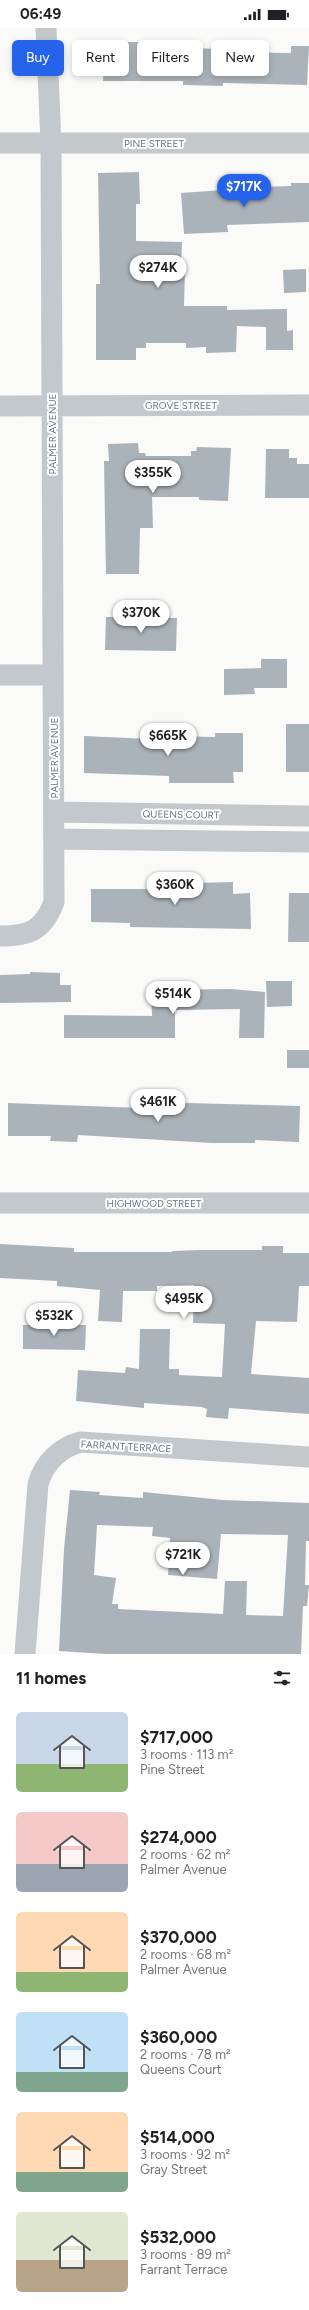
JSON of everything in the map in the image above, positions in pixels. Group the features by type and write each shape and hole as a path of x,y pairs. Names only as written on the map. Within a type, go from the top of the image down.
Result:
{"street":[{"name":"PALMER AVENUE","path":"0,936 22,936 40,927 49,916 54,902 51,143 46,28"},
{"name":"PINE STREET","path":"0,143 309,143"},
{"name":"GROVE STREET","path":"0,406 309,405"},
{"path":"0,675 53,676"},
{"name":"QUEENS COURT","path":"54,812 309,816"},
{"path":"54,839 309,842"},
{"name":"HIGHWOOD STREET","path":"0,1203 309,1202"},
{"name":"FARRANT TERRACE","path":"25,1654 38,1484 42,1470 60,1452 72,1444 82,1442 309,1457"}],"building":[{"path":"129,42 137,42 137,76 203,76 203,48 211,49 211,76 269,76 269,53 291,53 291,46 309,46 307,85 223,83 223,86 183,85 183,81 103,81 103,76 129,76"},
{"path":"139,172 140,204 136,204 136,241 182,242 181,268 185,268 184,306 227,306 227,310 287,309 287,331 293,330 293,350 266,350 266,327 237,326 236,352 206,353 206,347 186,348 186,343 146,343 146,348 136,348 136,360 96,360 96,284 100,284 98,173"},
{"path":"291,183 309,183 309,222 227,225 228,232 184,234 181,193 237,188 291,186"},
{"path":"306,269 306,292 284,293 283,270"},
{"path":"138,443 139,453 145,453 146,456 191,456 191,451 196,451 197,447 231,448 228,501 199,500 199,497 152,497 153,528 140,528 139,574 106,574 104,461 109,461 108,444"},
{"path":"266,449 289,449 289,458 297,458 297,464 309,464 309,498 265,498"},
{"path":"106,617 177,618 176,651 105,650"},
{"path":"261,659 287,659 287,688 254,688 255,694 224,695 224,669 261,668"},
{"path":"286,724 309,724 309,772 286,772"},
{"path":"215,733 243,733 243,772 233,772 234,783 169,783 169,776 84,773 84,736 170,740 170,736 215,737"},
{"path":"174,877 195,877 195,883 233,882 233,894 250,893 251,929 130,927 130,923 91,922 91,889 174,889"},
{"path":"289,893 309,893 309,942 288,942"},
{"path":"30,972 60,973 60,985 71,985 71,1002 0,1003 0,975 30,974"},
{"path":"266,981 292,981 292,1006 267,1007"},
{"path":"232,989 265,992 264,1038 239,1038 240,1009 175,1010 175,1038 64,1038 64,1015 152,1016 151,990"},
{"path":"287,1050 309,1050 309,1068 287,1068"},
{"path":"8,1103 141,1108 141,1105 185,1108 185,1103 300,1106 299,1142 255,1140 255,1143 212,1143 78,1135 77,1142 50,1141 51,1136 8,1136"},
{"path":"0,1244 74,1248 74,1252 262,1250 262,1246 283,1246 283,1253 309,1253 309,1286 299,1286 297,1322 256,1321 251,1374 309,1378 309,1414 229,1408 228,1419 206,1417 207,1409 202,1407 144,1403 144,1408 76,1401 78,1370 125,1373 126,1367 139,1369 140,1329 170,1329 169,1369 179,1369 179,1375 222,1377 225,1324 193,1323 194,1285 157,1286 157,1291 123,1291 122,1322 98,1321 100,1290 57,1286 57,1281 0,1278"},
{"path":"23,1325 86,1325 85,1350 23,1349"},
{"path":"70,1490 100,1492 99,1495 143,1498 143,1492 223,1500 309,1503 309,1541 306,1541 305,1585 309,1585 307,1606 303,1606 301,1654 106,1654 59,1651 64,1549","holes":["97,1525 153,1527 152,1536 170,1538 168,1575 217,1579 221,1534 288,1535 283,1616 246,1615 247,1581 225,1581 223,1614 118,1609 118,1604 112,1604 116,1578 94,1575"]}]}
